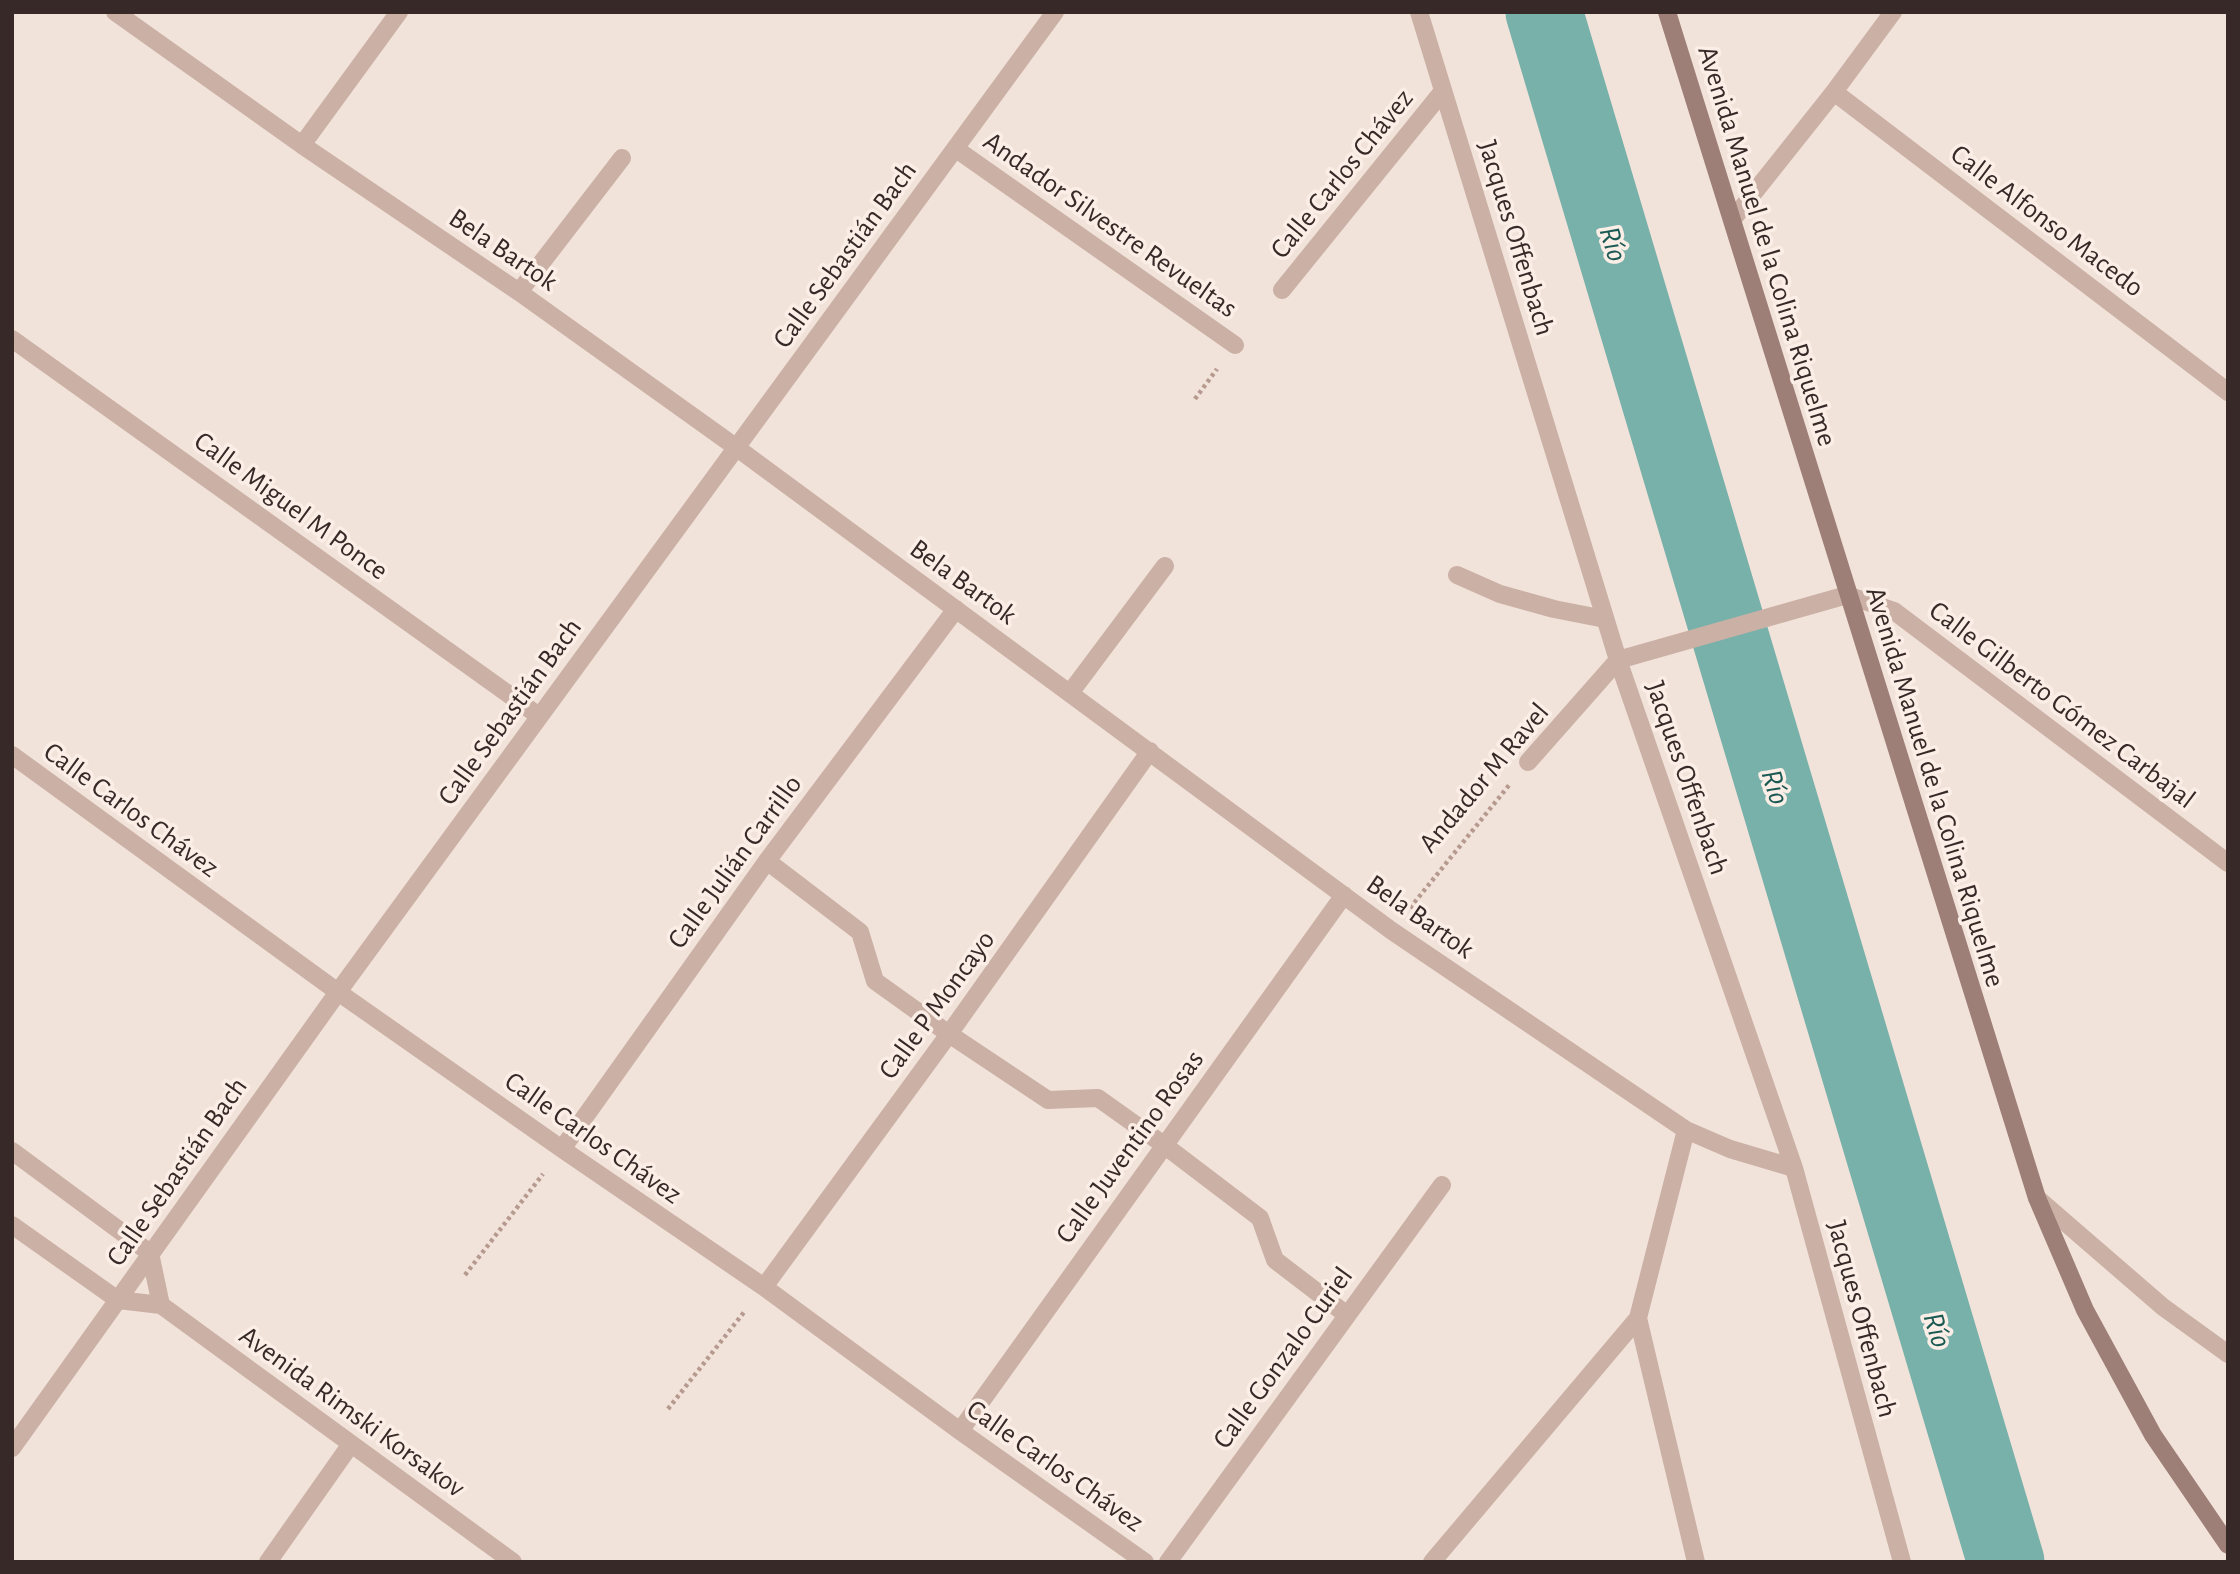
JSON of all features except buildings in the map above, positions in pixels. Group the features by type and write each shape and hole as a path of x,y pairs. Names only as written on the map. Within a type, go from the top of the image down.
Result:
{"street":[{"name":"Bela Bartok","path":"115,12 302,145 519,292 737,448 1392,931 1686,1130 1730,1149 1794,1168"},
{"path":"302,145 399,12"},
{"name":"Calle Sebastián Bach","path":"12,1448 338,992 1055,12"},
{"name":"Jacques Offenbach","path":"1419,12 1618,660 1794,1168 1902,1562"},
{"name":"Avenida Manuel de la Colina Riquelme","path":"1667,12 2037,1198 2085,1310 2147,1424 2228,1545"},
{"path":"1733,219 1834,92 1893,12"},
{"name":"Calle Carlos Chávez","path":"1282,290 1443,91"},
{"name":"Calle Alfonso Macedo","path":"1834,92 2228,392"},
{"name":"Andador Silvestre Revueltas","path":"956,149 1235,345"},
{"path":"519,292 622,158"},
{"name":"Calle Miguel M Ponce","path":"12,340 539,716"},
{"path":"1070,693 1165,566"},
{"path":"1457,575 1500,594 1605,619"},
{"path":"1618,660 1847,595"},
{"name":"Calle Gilberto Gómez Carbajal","path":"1847,595 1894,611 2228,863"},
{"name":"Calle Julián Carrillo","path":"562,1149 767,861 956,609"},
{"name":"Andador M Ravel","path":"1528,762 1618,660"},
{"name":"Calle P Moncayo","path":"764,1287 949,1034 1150,751"},
{"name":"Calle Carlos Chávez","path":"12,755 338,992 764,1287 1145,1562"},
{"path":"767,861 860,932 875,981 1048,1100 1098,1098 1164,1144 1260,1218 1275,1260 1347,1315"},
{"name":"Calle Juventino Rosas","path":"960,1431 1344,895"},
{"path":"1432,1562 1638,1318 1686,1130"},
{"path":"12,1151 150,1253 161,1305"},
{"name":"Calle Gonzalo Curiel","path":"1168,1562 1442,1185"},
{"path":"2037,1198 2164,1307 2228,1354"},
{"name":"Avenida Rimski Korsakov","path":"12,1225 118,1300 161,1305 513,1562"},
{"path":"1638,1318 1696,1562"},
{"path":"268,1562 351,1444"}],"path":[{"name":"Andador M Ravel","path":"1392,931 1528,762"},
{"path":"465,1275 562,1149"},
{"path":"668,1409 764,1287"}],"waterway":[{"name":"Río","path":"1544,12 2006,1562"}]}
